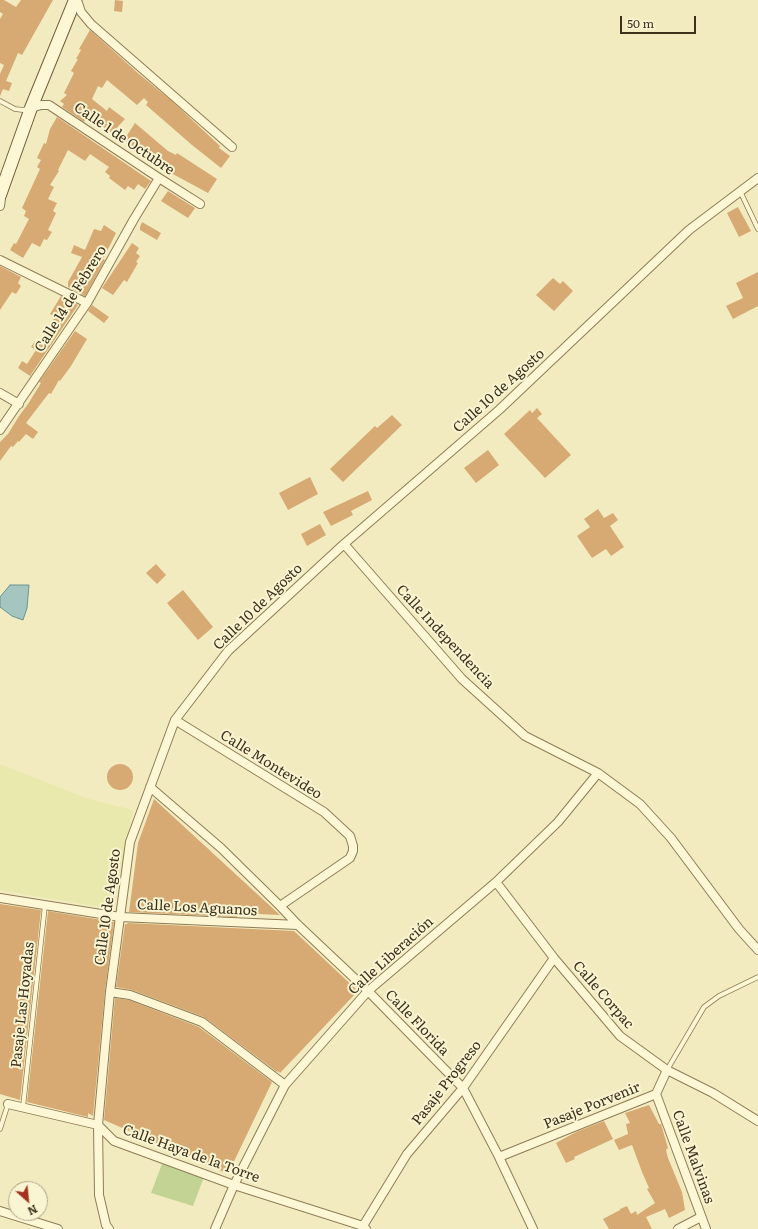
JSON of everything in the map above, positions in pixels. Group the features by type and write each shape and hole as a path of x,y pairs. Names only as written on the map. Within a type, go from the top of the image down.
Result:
{"main road":[{"path":"1,193 31,108 76,0"}],"street":[{"path":"76,0 82,12 91,24 232,147"},
{"name":"Calle 1 de Octubre","path":"31,108 41,105 50,105 200,204"},
{"name":"Calle 14 de Febrero","path":"0,430 87,303 159,178"},
{"name":"Calle 10 de Agosto","path":"109,1229 106,1224 99,1195 98,1125 110,992 130,842 175,720 228,651 344,544 499,410 689,230 758,178"},
{"path":"0,206 1,193"},
{"path":"0,260 87,303"},
{"path":"0,393 19,404"},
{"name":"Calle Independencia","path":"344,544 462,679 525,736 598,773 640,804 671,838 739,929 758,950"},
{"name":"Calle Montevideo","path":"175,720 324,812 350,836 353,846 353,851 350,858 280,906"},
{"name":"Calle Liberación","path":"215,1229 234,1185 285,1085 368,991 496,882 558,822 598,773"},
{"name":"Calle Florida","path":"150,787 221,848 298,925 368,991 463,1088 499,1157 533,1229"},
{"name":"Calle Corpac","path":"496,882 554,958 620,1036 667,1070 713,1093 758,1121"},
{"name":"Calle Los Aguanos","path":"0,898 120,917 298,925"},
{"name":"Pasaje Progreso","path":"364,1227 407,1154 463,1088 554,958"},
{"path":"110,992 130,996 202,1022 285,1085"},
{"name":"Pasaje Porvenir","path":"499,1157 656,1094 667,1070"},
{"name":"Calle Malvinas","path":"656,1094 706,1229"},
{"path":"8,1104 98,1125"},
{"name":"Calle Haya de la Torre","path":"98,1125 114,1141 234,1185 364,1227"},
{"path":"0,1210 58,1229"},
{"path":"678,1229 701,1217"}],"lane":[{"path":"0,101 15,109 23,110 31,108"},
{"path":"740,192 758,229"},
{"name":"Pasaje Las Hoyadas","path":"22,1107 45,905"},
{"name":"Pasaje Porvenir","path":"667,1070 704,1007 719,996 758,977"},
{"path":"0,1129 8,1104"}],"shaded area":[{"path":"0,764 89,799 133,810 113,909 0,890"}],"green space":[{"path":"162,1164 194,1172 204,1177 193,1206 151,1193"}],"water":[{"path":"10,585 29,585 27,608 23,620 12,616 0,607 0,597"}],"building":[{"path":"0,0 4,0 16,7 21,0 53,0 22,55 18,53 6,81 12,83 9,91 3,89 0,96 0,74 4,65 0,63 0,19 3,14 0,12"},
{"path":"115,0 123,1 122,12 114,11"},
{"path":"90,30 173,102 220,146 219,148 230,156 221,168 146,105 148,102 144,98 137,105 107,80 102,88 98,86 92,99 107,111 109,107 125,119 112,133 87,116 84,122 62,107 64,104 60,101 67,95 64,93 74,73 71,71 78,59 76,59 81,50 79,49"},
{"path":"57,117 151,181 145,189 138,184 134,190 128,186 125,190 109,178 110,176 105,172 109,167 90,154 85,161 68,150 58,170 59,171 50,185 54,187 48,199 57,203 53,211 56,213 48,230 52,232 47,240 44,239 40,247 32,243 23,258 10,250 14,243 16,244 29,219 24,216 26,211 22,208 40,169 37,167 41,160 37,158 44,143 46,144 50,129"},
{"path":"135,123 168,151 176,155 177,153 217,179 208,193 171,173 156,163 143,151 142,152 124,140"},
{"path":"168,191 195,208 188,218 161,201"},
{"path":"738,207 751,231 739,237 727,213"},
{"path":"142,222 161,233 157,240 140,230"},
{"path":"104,225 116,233 103,259 105,260 85,296 68,287 68,282 82,257 71,253 74,245 85,250 94,229 101,231"},
{"path":"132,243 139,248 136,253 140,256 136,262 138,263 127,282 124,280 113,295 102,288"},
{"path":"0,266 21,277 18,283 21,286 16,294 12,292 0,310"},
{"path":"758,272 758,306 733,319 726,306 743,298 736,283"},
{"path":"553,278 560,284 563,281 573,291 554,311 536,295"},
{"path":"61,296 78,305 30,376 18,368 22,361 27,364 36,350 31,347 35,341 44,345 48,338 44,335 55,317 50,314"},
{"path":"92,305 109,317 104,323 88,311"},
{"path":"75,331 87,339 71,366 60,381 59,380 51,394 49,393 26,423 38,432 33,439 26,434 13,447 11,446 0,461 0,442 8,434 41,383 39,382"},
{"path":"537,408 542,414 537,418 571,455 545,478 504,434 530,410 532,413"},
{"path":"392,415 402,425 343,482 330,469 375,426 377,428"},
{"path":"488,450 499,465 476,483 464,468"},
{"path":"310,477 318,494 288,510 279,493"},
{"path":"368,491 372,500 351,511 353,515 331,526 323,512"},
{"path":"598,509 604,518 613,513 618,520 610,526 624,547 611,556 606,549 592,558 577,536 590,527 584,519"},
{"path":"320,524 326,535 307,546 301,534"},
{"path":"156,564 166,575 157,584 146,573"},
{"path":"183,590 213,627 198,640 167,603"},
{"path":"120,764 129,768 133,777 129,786 120,790 111,786 107,777 111,768"},
{"path":"154,799 280,915 237,913 237,917 129,912 138,843"},
{"path":"0,904 41,910 20,1100 0,1094"},
{"path":"48,911 114,922 105,991 93,1116 88,1113 88,1117 27,1102"},
{"path":"125,924 294,931 358,991 280,1073 204,1017 132,990 116,987"},
{"path":"115,998 129,1000 199,1027 272,1082 228,1174 104,1120"},
{"path":"649,1105 659,1124 661,1124 668,1148 666,1150 668,1158 682,1192 685,1210 669,1218 665,1209 646,1217 652,1229 609,1229 603,1219 620,1209 627,1206 631,1214 636,1211 637,1215 655,1203 647,1189 649,1188 632,1145 619,1150 614,1140 628,1134 626,1124 630,1123 625,1113"},
{"path":"604,1121 613,1139 574,1157 575,1159 566,1163 556,1143 576,1132"}]}
